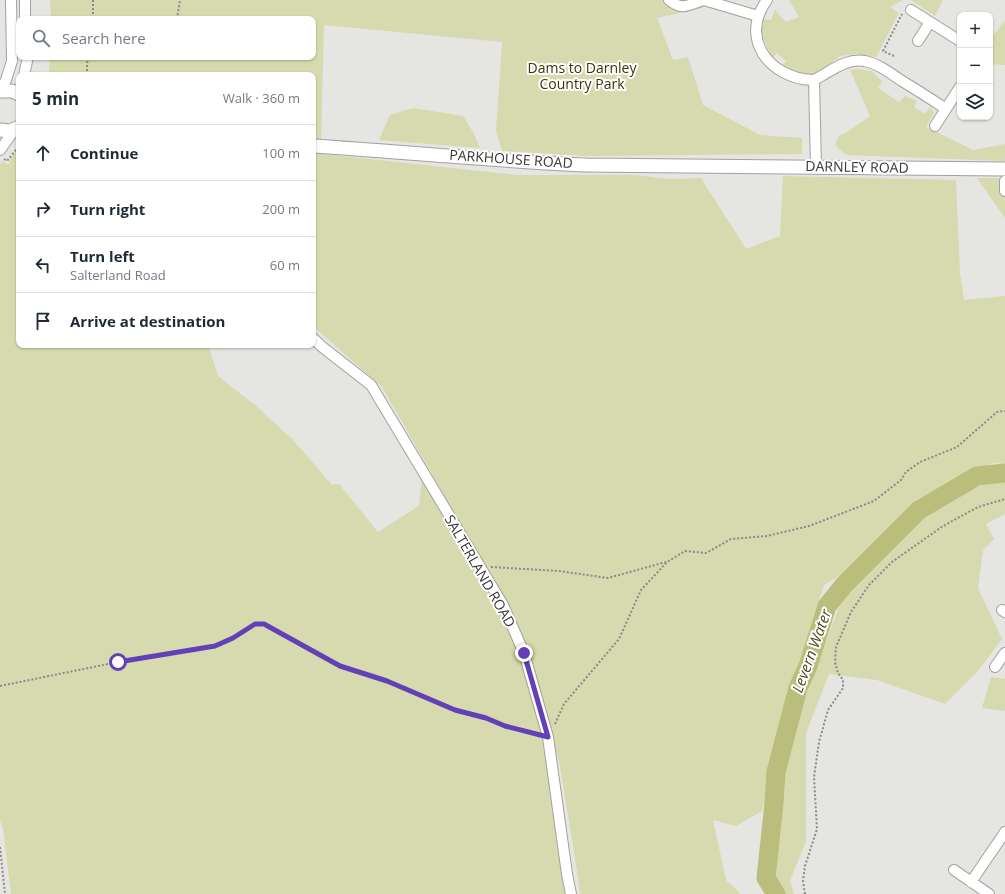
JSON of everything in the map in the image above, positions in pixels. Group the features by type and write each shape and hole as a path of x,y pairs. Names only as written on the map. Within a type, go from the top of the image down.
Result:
{"main road":[{"path":"0,91 12,91 16,93"},
{"path":"0,130 10,131 16,128"},
{"name":"PARKHOUSE ROAD","path":"316,146 423,153 536,163 586,165 709,165"},
{"name":"DARNLEY ROAD","path":"709,165 1005,169"}],"street":[{"path":"0,91 6,80 12,61 13,52 10,14 11,0"},
{"path":"25,0 26,16"},
{"path":"669,0 676,5 684,7 704,0 758,16"},
{"path":"767,0 758,16 756,32 757,41 770,64 781,72 793,77 814,80 845,63 863,60 877,64 946,109"},
{"path":"911,10 957,39"},
{"path":"918,41 930,22"},
{"path":"25,72 27,60"},
{"path":"814,80 816,166"},
{"path":"935,126 957,92"},
{"path":"0,150 16,129"},
{"path":"1005,181 1005,191"},
{"name":"SALTERLAND ROAD","path":"316,341 371,385 503,605 524,653 548,737 571,894"},
{"path":"995,667 1005,653"},
{"path":"971,882 1005,832"},
{"path":"954,870 989,894"}],"path":[{"path":"93,0 93,16"},
{"path":"177,16 180,0"},
{"path":"894,56 883,51 901,15 911,10"},
{"path":"87,72 88,60"},
{"path":"0,686 118,662 215,646 233,638 255,624 264,624 340,666 387,681 455,710 486,718 505,726 548,737 564,704 619,639 641,590 667,562 685,551 706,553 731,539 767,536 809,526 874,501 901,480 906,472 920,462 958,447 996,412 1005,411"},
{"path":"805,894 803,881 805,866 817,829 814,777 819,742 828,710 843,688 843,680 838,672 835,662 836,647 851,612 869,586 892,562 943,526 978,507 1005,499"},
{"path":"479,566 559,571 608,578 667,562"},
{"path":"0,847 5,894"}],"green space":[{"name":"Dams to Darnley Country Park","path":"50,0 707,0 703,8 657,18 673,60 688,57 703,105 760,135 802,138 802,154 586,156 502,151 496,131 502,42 324,25 321,142 316,141 316,72 49,72 50,60 316,60 316,16 51,16"},
{"path":"789,0 903,0 890,7 899,13 876,57 856,54 840,56 828,66 812,75 794,73 782,66 786,61 777,53 772,58 761,34 763,19 771,20 775,10 786,22 799,17"},
{"path":"911,0 943,0 935,16"},
{"path":"1005,21 1005,65 993,64 993,35"},
{"path":"858,69 871,71 882,81 878,88 899,102 905,96 917,101 914,107 925,114 930,107 934,113 926,127 973,150 1005,144 1005,161 846,155 835,145 839,136 849,131 870,116 850,70"},
{"path":"413,108 463,116 473,132 480,148 379,140 390,115"},
{"path":"16,151 16,348 209,348 218,376 256,406 293,440 332,485 339,484 378,532 419,506 422,476 483,577 514,637 539,717 545,748 557,846 566,894 11,894 3,828 0,821 0,165 2,161 8,165"},
{"path":"316,153 517,175 635,175 669,179 701,178 746,249 780,236 783,176 956,180 960,274 964,300 1005,296 1005,464 994,463 963,475 916,500 851,569 824,585 799,673 786,711 762,811 736,826 713,820 726,880 741,894 580,894 559,761 509,608 382,387 316,329"},
{"path":"977,178 1005,178 1005,218"},
{"path":"1005,479 1005,514 986,524 994,539 983,550 978,588 1002,639 978,671 945,704 877,680 829,674 806,733 806,841 790,881 794,894 781,894 774,877 781,781 797,718 842,599 925,513 951,498 995,480"},
{"path":"991,677 1005,679 1005,711 982,708"}],"waterway":[{"name":"Levern Water","path":"776,894 766,878 776,772 798,688 808,666 827,606 844,585 919,510 977,476 1005,473"}],"route":[{"path":"118,662 215,646 233,638 255,624 264,624 340,666 387,681 455,710 486,718 505,726 548,737 524,653"}]}
